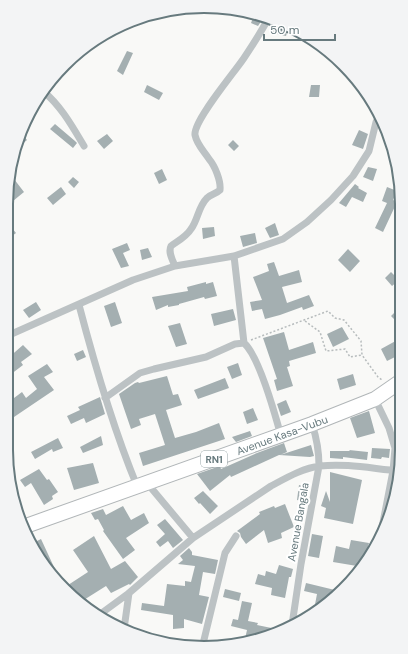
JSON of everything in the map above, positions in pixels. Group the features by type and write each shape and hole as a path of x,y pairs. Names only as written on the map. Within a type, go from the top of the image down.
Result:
{"highway":[{"name":"Avenue Kasa-Vubu","path":"29,525 281,436 375,399 395,385"}],"street":[{"path":"175,266 170,256 169,249 191,230 196,221 199,209 208,196 218,193 221,186 212,165 201,149 195,135 198,122 244,58 265,23"},
{"path":"47,95 54,100 66,116 84,146"},
{"path":"13,333 133,280 175,266 234,256 283,238 307,222 331,200 353,176 369,151 376,122"},
{"path":"234,256 244,343 250,348 262,377 281,436"},
{"path":"79,305 105,398 126,460 142,485 194,538"},
{"path":"105,398 140,373 206,356 235,344 244,343"},
{"path":"375,399 389,428 395,448"},
{"name":"Avenue Bangala","path":"293,619 319,466 317,439 312,424"},
{"path":"103,612 129,593 194,538 271,486 296,473 319,466 362,467 394,471"},
{"path":"204,641 225,553 236,536"},
{"path":"125,623 129,593"}],"path":[{"path":"244,343 328,311 335,318 344,320 361,341 362,355 378,377 395,384"},
{"path":"304,320 320,332 326,351 345,349 350,357 362,355"}],"building":[{"path":"252,20 261,22 258,26 251,23"},
{"path":"274,27 287,33 286,36 273,33"},
{"path":"127,51 133,53 123,75 117,71"},
{"path":"147,85 163,93 159,100 144,92"},
{"path":"311,85 320,85 319,97 309,97"},
{"path":"55,124 77,143 73,148 50,129"},
{"path":"359,130 368,134 363,149 352,145"},
{"path":"107,134 113,141 104,149 97,141"},
{"path":"233,140 239,146 234,151 228,145"},
{"path":"368,167 377,169 373,181 363,177"},
{"path":"162,169 167,180 159,184 154,173"},
{"path":"73,177 79,182 74,188 68,182"},
{"path":"15,180 24,192 13,201"},
{"path":"355,184 359,187 358,188 367,193 363,202 352,197 346,207 339,203"},
{"path":"61,187 66,194 53,205 47,198"},
{"path":"387,187 395,190 395,196 393,200 395,201 395,206 383,232 375,228 387,203 382,201"},
{"path":"275,223 279,235 270,238 265,228"},
{"path":"214,227 215,236 203,239 202,228"},
{"path":"255,233 257,243 243,247 240,236"},
{"path":"127,243 130,250 123,253 129,266 121,268 112,249"},
{"path":"148,248 152,257 142,260 140,250"},
{"path":"348,249 360,261 350,272 338,260"},
{"path":"274,262 279,276 299,270 302,282 282,287 287,303 309,295 314,306 303,310 302,307 265,319 262,309 252,311 250,302 262,300 253,277 269,271 267,264"},
{"path":"391,272 395,276 395,283 392,286 385,278"},
{"path":"206,282 206,284 213,282 217,296 205,299 204,297 168,307 168,305 156,310 152,297 188,291 187,287"},
{"path":"36,302 41,310 29,318 23,310"},
{"path":"115,302 122,323 111,327 104,306"},
{"path":"233,309 236,320 214,326 211,314"},
{"path":"395,312 395,320 391,316"},
{"path":"180,323 187,344 176,347 168,326"},
{"path":"342,327 349,339 333,347 327,334"},
{"path":"284,332 289,350 313,342 316,353 289,361 290,366 287,367 293,386 277,391 274,380 277,379 263,338"},
{"path":"395,341 395,357 387,361 381,349"},
{"path":"23,345 32,354 21,362 23,365 13,373 13,354"},
{"path":"83,350 86,357 77,361 74,354"},
{"path":"238,363 242,375 232,379 227,367"},
{"path":"47,364 53,372 44,377 54,390 14,417 13,399 22,392 26,398 37,389 28,376"},
{"path":"353,374 356,385 340,390 337,379"},
{"path":"167,376 173,395 178,394 182,405 166,410 175,438 219,423 225,439 143,466 139,453 165,445 155,414 139,419 141,425 131,429 119,394 135,383"},
{"path":"225,378 229,388 198,399 194,390"},
{"path":"100,397 105,414 86,423 84,418 71,424 67,416 80,410 78,407"},
{"path":"286,400 291,412 281,416 277,404"},
{"path":"253,408 258,420 247,424 243,412"},
{"path":"369,411 375,433 357,438 350,418"},
{"path":"250,431 252,436 236,442 232,437"},
{"path":"101,436 103,445 83,453 80,447"},
{"path":"58,438 63,448 53,452 52,449 35,459 31,452"},
{"path":"284,443 287,452 280,455 311,445 314,456 279,455 231,477 230,475 210,491 197,474 220,466 221,469"},
{"path":"372,448 390,449 389,458 371,458"},
{"path":"349,450 368,452 367,460 343,457 343,459 330,458 330,451 350,451"},
{"path":"93,463 99,483 74,490 67,468"},
{"path":"39,469 47,480 49,479 58,492 52,496 53,499 44,505 31,483 25,487 20,480"},
{"path":"330,472 362,480 353,524 324,518 326,508 321,506 326,491 330,502"},
{"path":"299,485 308,487 306,502 297,500"},
{"path":"203,491 218,506 210,514 194,498"},
{"path":"285,504 294,527 281,533 282,538 268,543 264,530 246,544 240,533 237,531 260,514 259,512 274,506 275,508"},
{"path":"123,506 131,520 144,513 149,523 126,538 135,550 123,559 103,531 104,530 98,519 95,520 91,513 103,509 106,515"},
{"path":"165,519 183,540 173,548 168,541 160,547 156,542 165,534 157,525"},
{"path":"312,534 323,536 319,558 308,556"},
{"path":"94,536 111,569 125,561 138,577 130,585 129,584 111,593 106,586 85,599 69,585 88,572 73,550"},
{"path":"41,539 56,570 45,556 37,541"},
{"path":"351,540 369,543 368,548 356,566 333,562 336,546 349,549"},
{"path":"189,548 192,555 218,560 215,574 203,572 199,595 209,597 202,624 184,619 184,628 173,629 173,615 141,610 142,603 164,606 167,584 185,586 185,581 191,582 195,566 178,564 183,560 180,556"},
{"path":"279,565 293,569 291,577 289,577 285,598 271,595 272,588 255,584 258,574 265,576 266,571 276,574"},
{"path":"306,583 334,590 315,606 317,594 304,591"},
{"path":"225,589 241,593 239,601 223,597"},
{"path":"242,601 252,603 248,621 258,623 257,625 272,628 246,636 247,630 231,626 233,619 238,620"}]}
